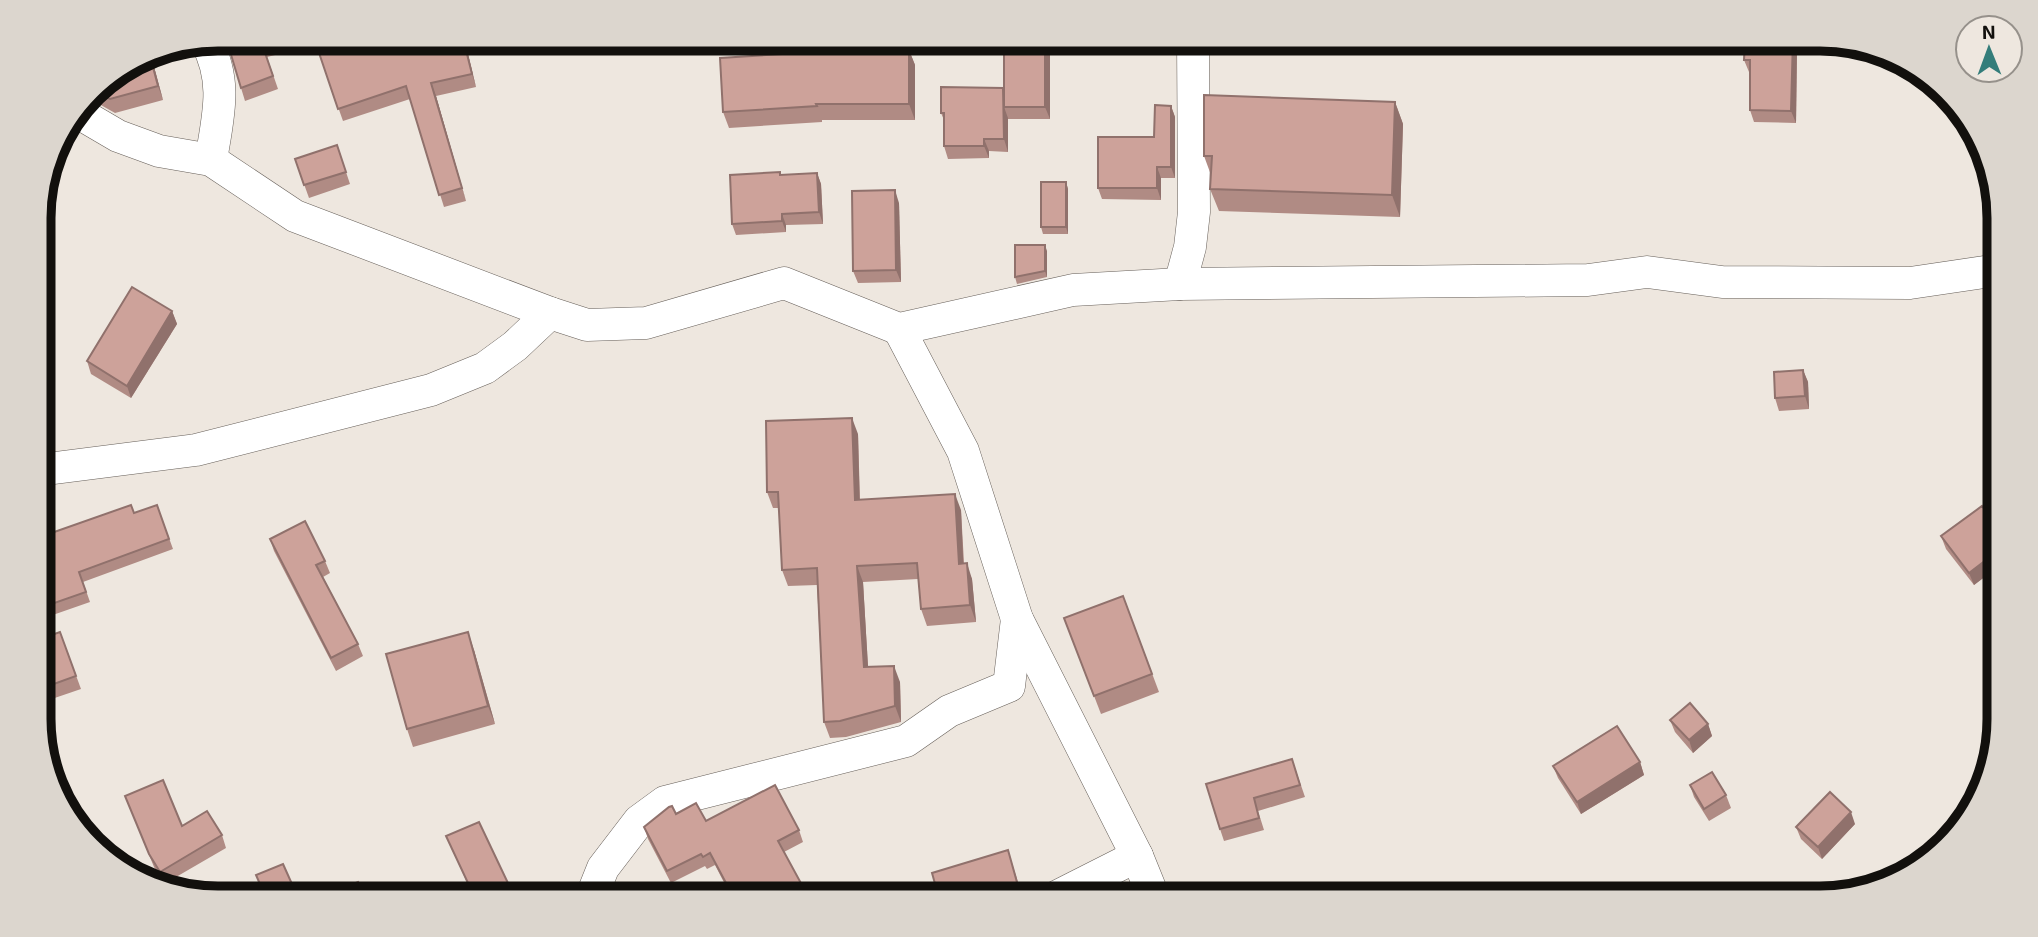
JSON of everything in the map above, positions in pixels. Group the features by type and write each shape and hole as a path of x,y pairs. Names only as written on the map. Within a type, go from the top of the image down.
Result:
{"street":[{"path":"211,51 216,60 220,98 211,160"},
{"path":"1180,284 1190,247 1194,212 1192,51"},
{"path":"84,117 118,135 159,151 211,160 295,216 587,325 646,323 784,283 899,329 1073,290 1180,284 1588,280 1647,272 1722,282 1910,283 1987,272"},
{"path":"51,469 196,450 431,390 485,368 515,346 550,313"},
{"path":"899,329 963,451 1017,619 1137,856 1149,886"},
{"path":"596,886 603,868 639,821 665,802 905,741 949,710 1009,686 1017,619"},
{"path":"1078,886 1137,856"}],"building":[{"path":"230,51 264,51 273,76 241,88"},
{"path":"318,51 466,51 472,74 431,83 462,188 439,195 406,86 338,109"},
{"path":"830,51 909,51 909,104 816,104 817,106 723,112 720,58"},
{"path":"1004,51 1045,51 1045,107 1004,107"},
{"path":"1744,51 1793,51 1791,111 1750,110 1750,60 1744,60"},
{"path":"152,64 158,86 110,99 104,96 108,92"},
{"path":"941,87 1003,88 1004,139 984,139 984,146 944,146"},
{"path":"1204,95 1395,102 1392,195 1210,189 1212,156 1204,156"},
{"path":"1155,105 1171,106 1171,167 1157,167 1157,188 1098,188 1098,137 1154,137"},
{"path":"337,145 346,172 304,185 295,159"},
{"path":"780,172 780,175 817,173 819,212 782,214 782,221 732,224 730,175"},
{"path":"1041,182 1066,182 1066,227 1041,227"},
{"path":"895,190 896,270 853,271 852,191"},
{"path":"1015,245 1045,245 1045,271 1015,277"},
{"path":"132,287 172,311 127,386 87,361"},
{"path":"1803,370 1805,396 1775,398 1774,372"},
{"path":"852,418 855,500 955,494 959,564 967,563 970,605 921,609 917,563 857,566 864,667 894,666 895,706 840,721 824,722 817,568 782,570 778,492 767,492 766,421"},
{"path":"131,505 134,513 157,505 169,539 79,572 86,592 51,604 51,533"},
{"path":"1982,506 1987,512 1987,559 1969,573 1941,536"},
{"path":"305,521 325,561 316,565 358,644 331,658 270,539"},
{"path":"1123,596 1152,674 1094,696 1064,618"},
{"path":"60,632 76,676 51,685 51,635"},
{"path":"468,632 488,706 407,729 386,654"},
{"path":"1690,703 1708,724 1689,740 1670,720"},
{"path":"1617,726 1640,762 1577,802 1553,766"},
{"path":"1292,759 1300,785 1254,798 1259,818 1220,829 1206,784"},
{"path":"1712,772 1726,795 1704,809 1690,785"},
{"path":"163,780 182,826 207,811 222,835 160,872 149,854 125,796"},
{"path":"775,785 799,830 778,841 802,886 728,886 710,853 703,857 701,854 667,871 644,827 669,807 672,806 676,814 696,803 706,821"},
{"path":"1830,792 1851,812 1818,847 1796,827"},
{"path":"479,822 509,886 469,886 446,836"},
{"path":"1008,850 1018,886 936,886 932,873"},
{"path":"283,864 293,886 261,886 256,875"}]}
